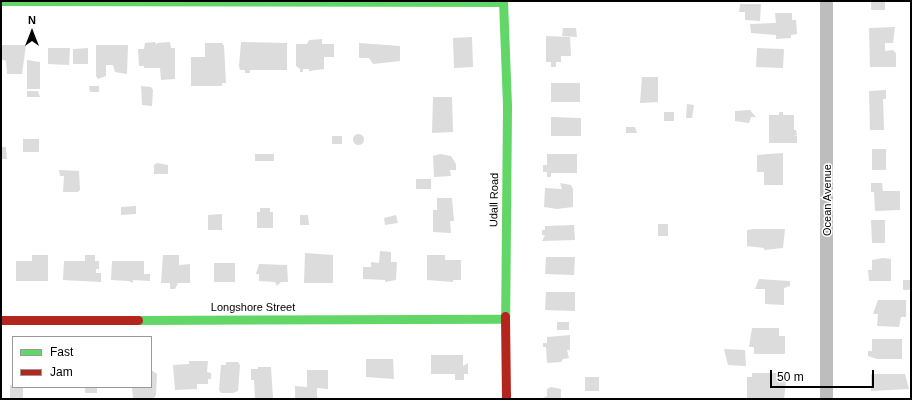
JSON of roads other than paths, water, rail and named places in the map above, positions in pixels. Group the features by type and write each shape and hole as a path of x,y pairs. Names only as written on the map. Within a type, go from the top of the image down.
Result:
{"street":[{"path":"1,1 503,2"},
{"name":"Ocean Avenue","path":"826,1 826,399"},
{"name":"Udall Road","path":"503,2 507,106 504,319 506,399"},
{"name":"Longshore Street","path":"1,320 504,319"}]}
